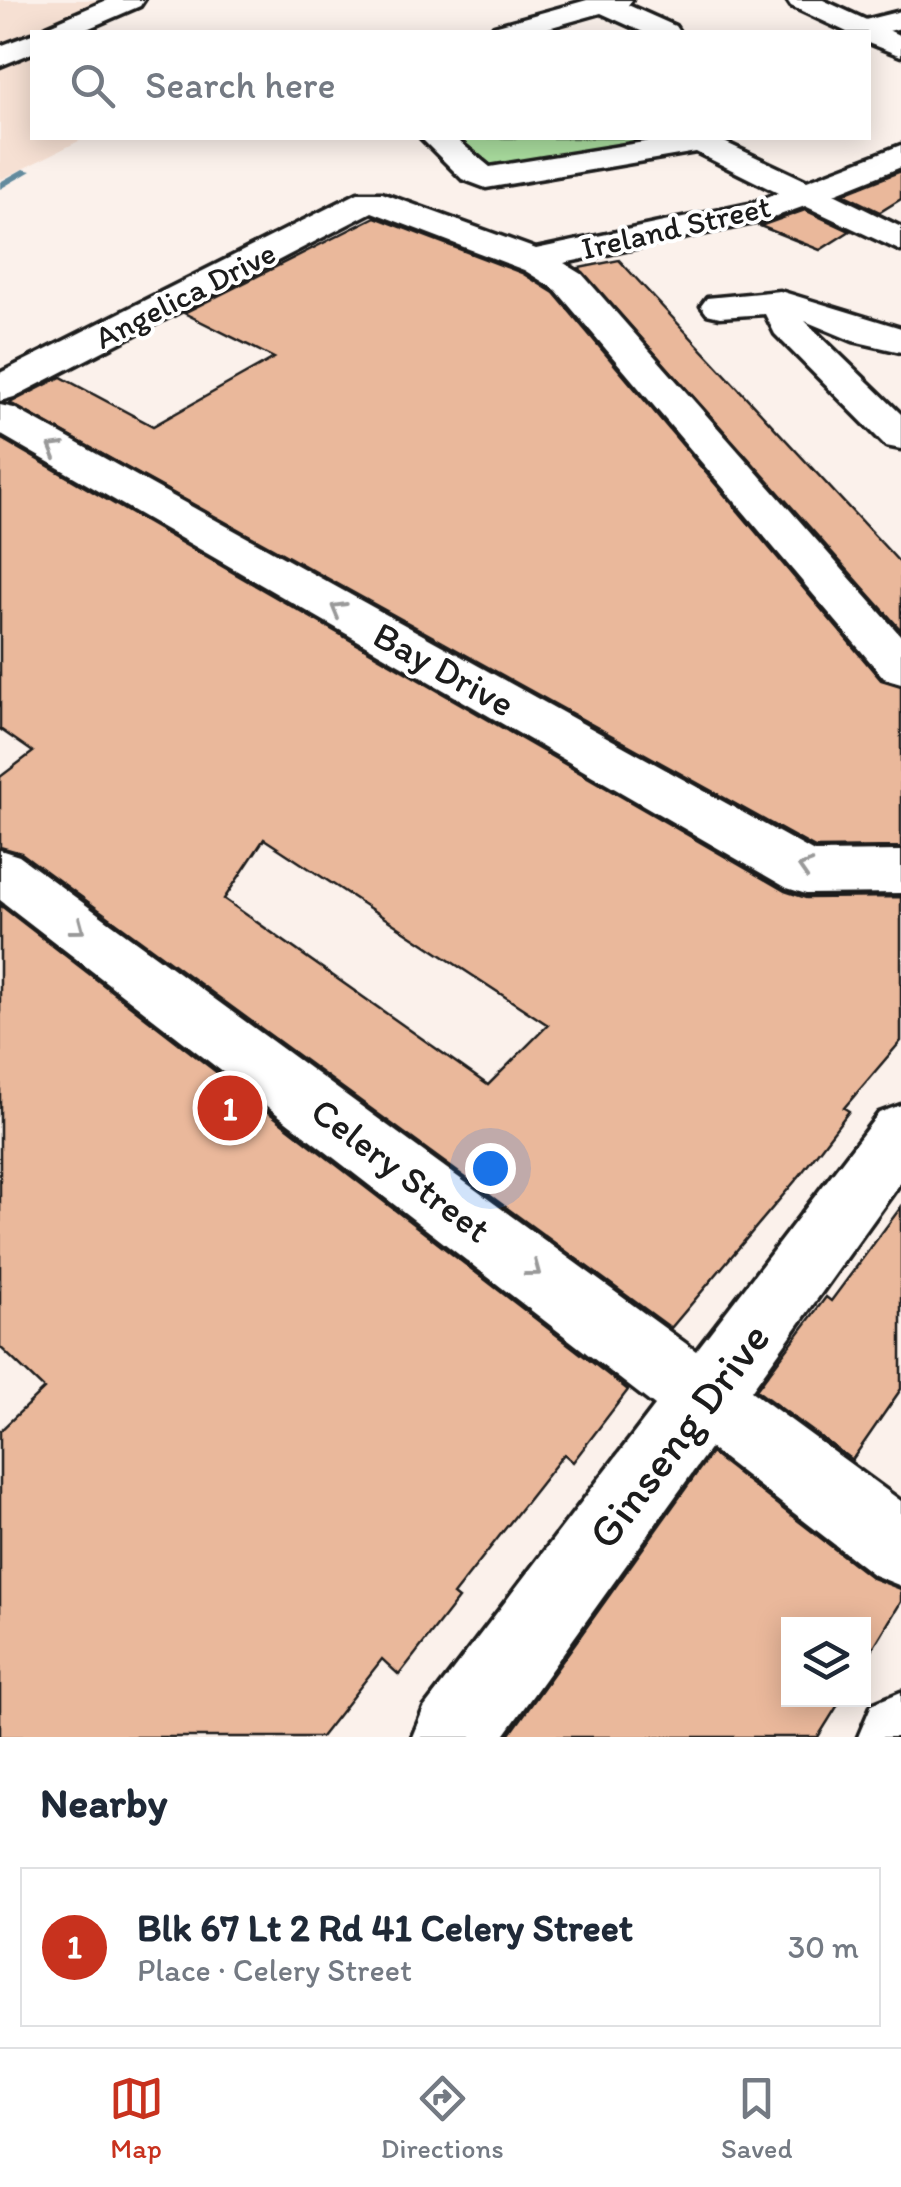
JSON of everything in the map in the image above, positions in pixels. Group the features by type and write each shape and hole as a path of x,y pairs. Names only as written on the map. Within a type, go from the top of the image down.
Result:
{"street":[{"path":"62,30 130,0"},
{"path":"801,0 864,29 901,20"},
{"path":"511,30 610,2 660,30"},
{"path":"871,32 901,47"},
{"path":"0,57 30,45"},
{"path":"439,140 486,178 696,140 901,240"},
{"name":"Ireland Street","path":"549,257 764,211 806,193 896,143"},
{"name":"Angelica Drive","path":"0,390 370,200 549,257"},
{"path":"549,257 901,667"},
{"path":"720,306 780,302 812,310 873,338 901,340"},
{"path":"780,302 788,326 901,437"},
{"name":"Bay Drive","path":"0,417 806,874 901,872"},
{"name":"Celery Street","path":"0,870 901,1548"},
{"name":"Ginseng Drive","path":"453,1737 901,1132"}],"shaded area":[{"path":"0,0 112,0 42,30 30,30 30,35 0,48"},
{"path":"30,53 30,140 81,140 0,180 0,65"}],"green space":[{"path":"459,140 670,140 493,170"}],"building":[{"path":"901,171 901,199 880,212 843,194"},
{"path":"805,210 850,231 820,250 760,226"},
{"path":"375,217 522,273 554,293 881,680 901,686 901,847 815,848 10,403 61,377 153,426 274,358 184,313"},
{"path":"619,260 901,564 901,630 579,268"},
{"path":"0,438 785,891 806,898 901,897 901,1041 844,1108 849,1111 801,1174 671,1328 21,853 0,847 0,777 33,752 0,729","holes":["264,839 548,1025 488,1085 224,899"]},
{"path":"0,905 628,1390 573,1462 564,1454 453,1595 458,1599 399,1675 382,1659 321,1737 0,1737 0,1431 44,1389 0,1347"},
{"path":"901,1207 901,1389 852,1460 756,1390 826,1297 831,1301"},
{"path":"711,1453 872,1578 901,1589 901,1602 871,1651 871,1617 781,1617 781,1707 837,1707 818,1737 508,1737"}],"waterway":[{"path":"0,186 26,171"}],"place":[{"name":"Blk 67 Lt 2 Rd 41 Celery Street","path":"230,1108"}]}
